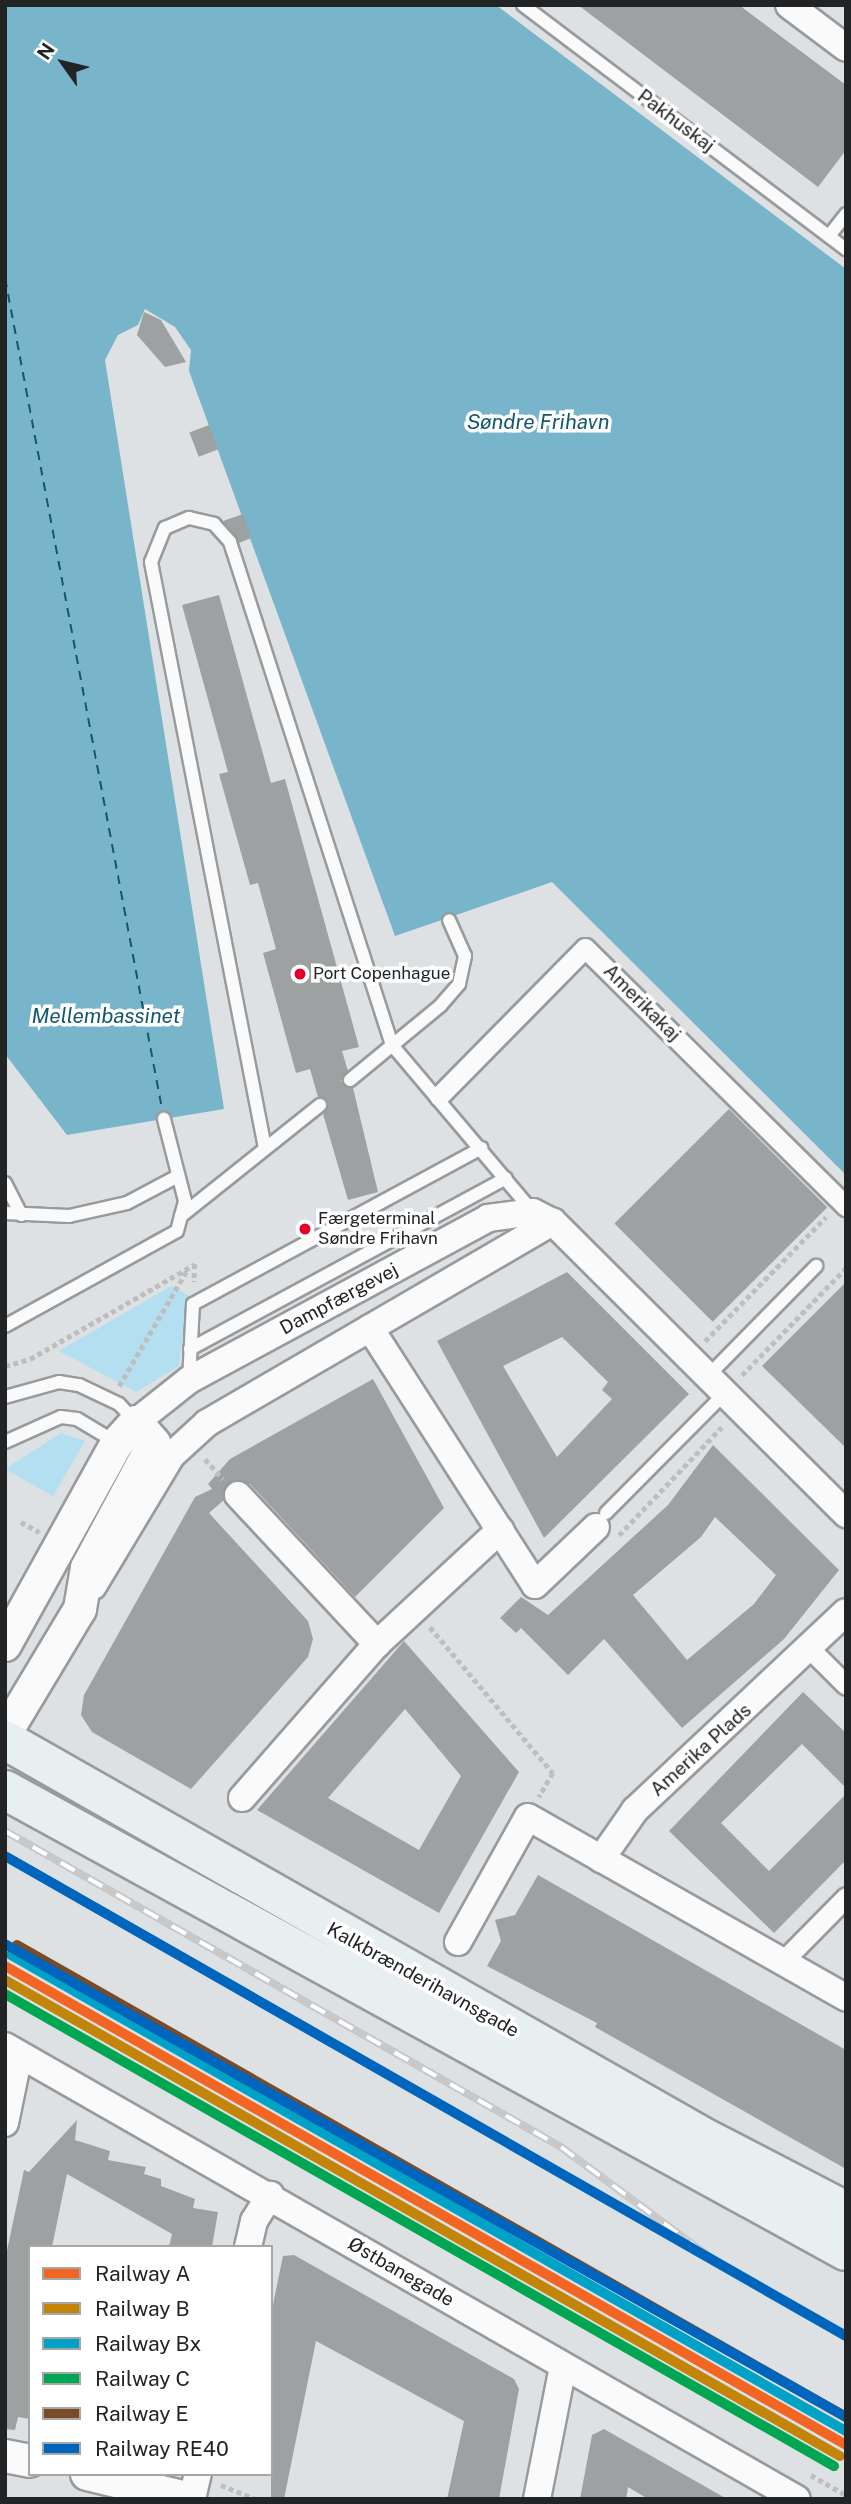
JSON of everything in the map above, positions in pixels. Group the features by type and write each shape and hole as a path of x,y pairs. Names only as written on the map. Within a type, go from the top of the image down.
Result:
{"main road":[{"name":"Kalkbrænderihavnsgade","path":"5,1740 668,2117 846,2211"},
{"name":"Kalkbrænderihavnsgade","path":"5,1790 846,2250"}],"street":[{"path":"789,5 846,48"},
{"name":"Amerikakaj","path":"439,1096 585,947 844,1204"},
{"path":"543,1217 846,1514"},
{"name":"Dampfærgevej","path":"151,1467 171,1456 207,1423 370,1328 543,1217"},
{"name":"Dampfærgevej","path":"5,1645 127,1433 188,1380 488,1218 543,1217"},
{"path":"370,1328 535,1584 601,1520"},
{"name":"Dampfærgevej","path":"5,1734 80,1609 87,1568 151,1467 154,1443 127,1433"},
{"path":"238,1495 377,1644"},
{"path":"242,1798 377,1644 413,1607 500,1530"},
{"name":"Amerika Plads","path":"601,1859 635,1810 811,1650 846,1612"},
{"path":"811,1650 846,1685"},
{"path":"458,1942 528,1817 846,1998"},
{"path":"782,1962 846,1897"},
{"path":"5,2123 12,2050"},
{"name":"Østbanegade","path":"12,2050 797,2499"},
{"path":"248,2245 254,2221 270,2196"},
{"path":"537,2499 563,2367"},
{"path":"5,2456 28,2461"},
{"path":"95,2476 191,2499 197,2476"}],"lane":[{"name":"Pakhuskaj","path":"523,5 846,249"},
{"path":"829,236 846,214"},
{"path":"265,1148 151,562 157,538 176,521 201,519 229,542 392,1045 543,1217"},
{"path":"350,1080 458,984 465,956 449,920"},
{"path":"181,1216 320,1105"},
{"path":"5,1326 177,1231 185,1200 164,1119"},
{"path":"188,1380 193,1304 481,1148"},
{"path":"5,1213 69,1216 127,1203 178,1176"},
{"path":"190,1349 506,1178"},
{"path":"5,1183 21,1215"},
{"path":"601,1520 816,1266"},
{"path":"5,1397 59,1382 111,1399 127,1433"},
{"path":"5,1442 61,1417 127,1433"}],"path":[{"path":"688,1358 844,1204"},
{"path":"5,1366 30,1359 195,1264 193,1304"},
{"path":"111,1399 187,1268"},
{"path":"716,1385 846,1268"},
{"path":"601,1520 623,1536 709,1443"},
{"path":"413,1607 553,1773"}],"shaded area":[{"path":"171,1286 188,1295 179,1366 136,1392 59,1351"},
{"path":"61,1433 85,1441 53,1496 5,1469"}],"water":[{"name":"Søndre Frihavn","path":"5,5 496,5 846,269 846,1175 552,882 395,936 189,371 191,350 175,327 145,309 138,325 118,335 105,360 224,1109 67,1135 5,1054"}],"building":[{"path":"578,5 739,5 846,85 846,150 818,187"},
{"path":"144,312 161,320 186,362 165,367 137,335"},
{"path":"209,425 218,449 199,457 189,433"},
{"path":"243,514 251,538 239,543 223,521"},
{"path":"219,595 271,783 285,779 359,1047 342,1051 348,1071 341,1081 353,1088 378,1192 348,1200 323,1114 328,1103 318,1097 310,1069 296,1073 263,953 276,949 258,883 250,885 219,774 228,772 182,605"},
{"path":"729,1109 827,1207 713,1322 614,1224"},
{"path":"567,1272 689,1394 544,1538 437,1341","holes":["562,1337 608,1382 602,1390 612,1399 557,1457 503,1366"]},
{"path":"846,1282 846,1448 762,1366"},
{"path":"373,1379 444,1508 355,1597 250,1484 228,1483 224,1500 209,1513 308,1621 313,1639 308,1657 191,1789 92,1732 81,1715 84,1695 195,1497 212,1489 208,1484 230,1459"},
{"path":"713,1445 839,1570 784,1639 682,1728 604,1639 568,1675 521,1628 516,1633 500,1618 521,1597 548,1615 668,1505","holes":["715,1517 776,1575 754,1604 687,1660 633,1595 701,1537"]},
{"path":"404,1641 519,1772 439,1913 257,1810","holes":["405,1709 461,1776 419,1850 328,1798"]},
{"path":"803,1692 846,1733 846,1788 802,1744 721,1823 769,1871 846,1794 846,1860 774,1933 669,1831"},
{"path":"538,1875 846,2050 846,2169 595,2027 597,2023 487,1966 501,1941 495,1920 515,1915"},
{"path":"77,2120 75,2140 110,2151 108,2160 146,2167 144,2174 161,2179 161,2186 195,2199 193,2208 218,2212 212,2245 169,2245 172,2234 67,2174 52,2245 28,2245 28,2419 18,2417 15,2430 5,2429 5,2260 24,2170 29,2172"},
{"path":"294,2255 514,2379 519,2389 499,2499 447,2499 464,2421 316,2341 284,2499 271,2499 273,2304 283,2256"},
{"path":"604,2429 727,2499 648,2499 628,2487 626,2499 580,2499 592,2435"}],"ferry route":[{"path":"5,278 163,1114"}],"railway":[{"path":"5,1831 561,2147 722,2266"}],"rail line":[{"name":"RE40","path":"5,1856 846,2336"},
{"name":"RE40","path":"5,1944 846,2417"},
{"name":"E","path":"17,1945 846,2417"},
{"name":"Bx","path":"11,1955 846,2431"},
{"name":"A","path":"5,1966 846,2445"},
{"name":"B","path":"5,1980 840,2456"},
{"name":"C","path":"5,1994 834,2466"}],"place":[{"name":"Port Copenhague","path":"300,974"},
{"name":"Færgeterminal Søndre Frihavn","path":"305,1229"}],"water label":[{"name":"Mellembassinet","path":"106,1016"}]}
